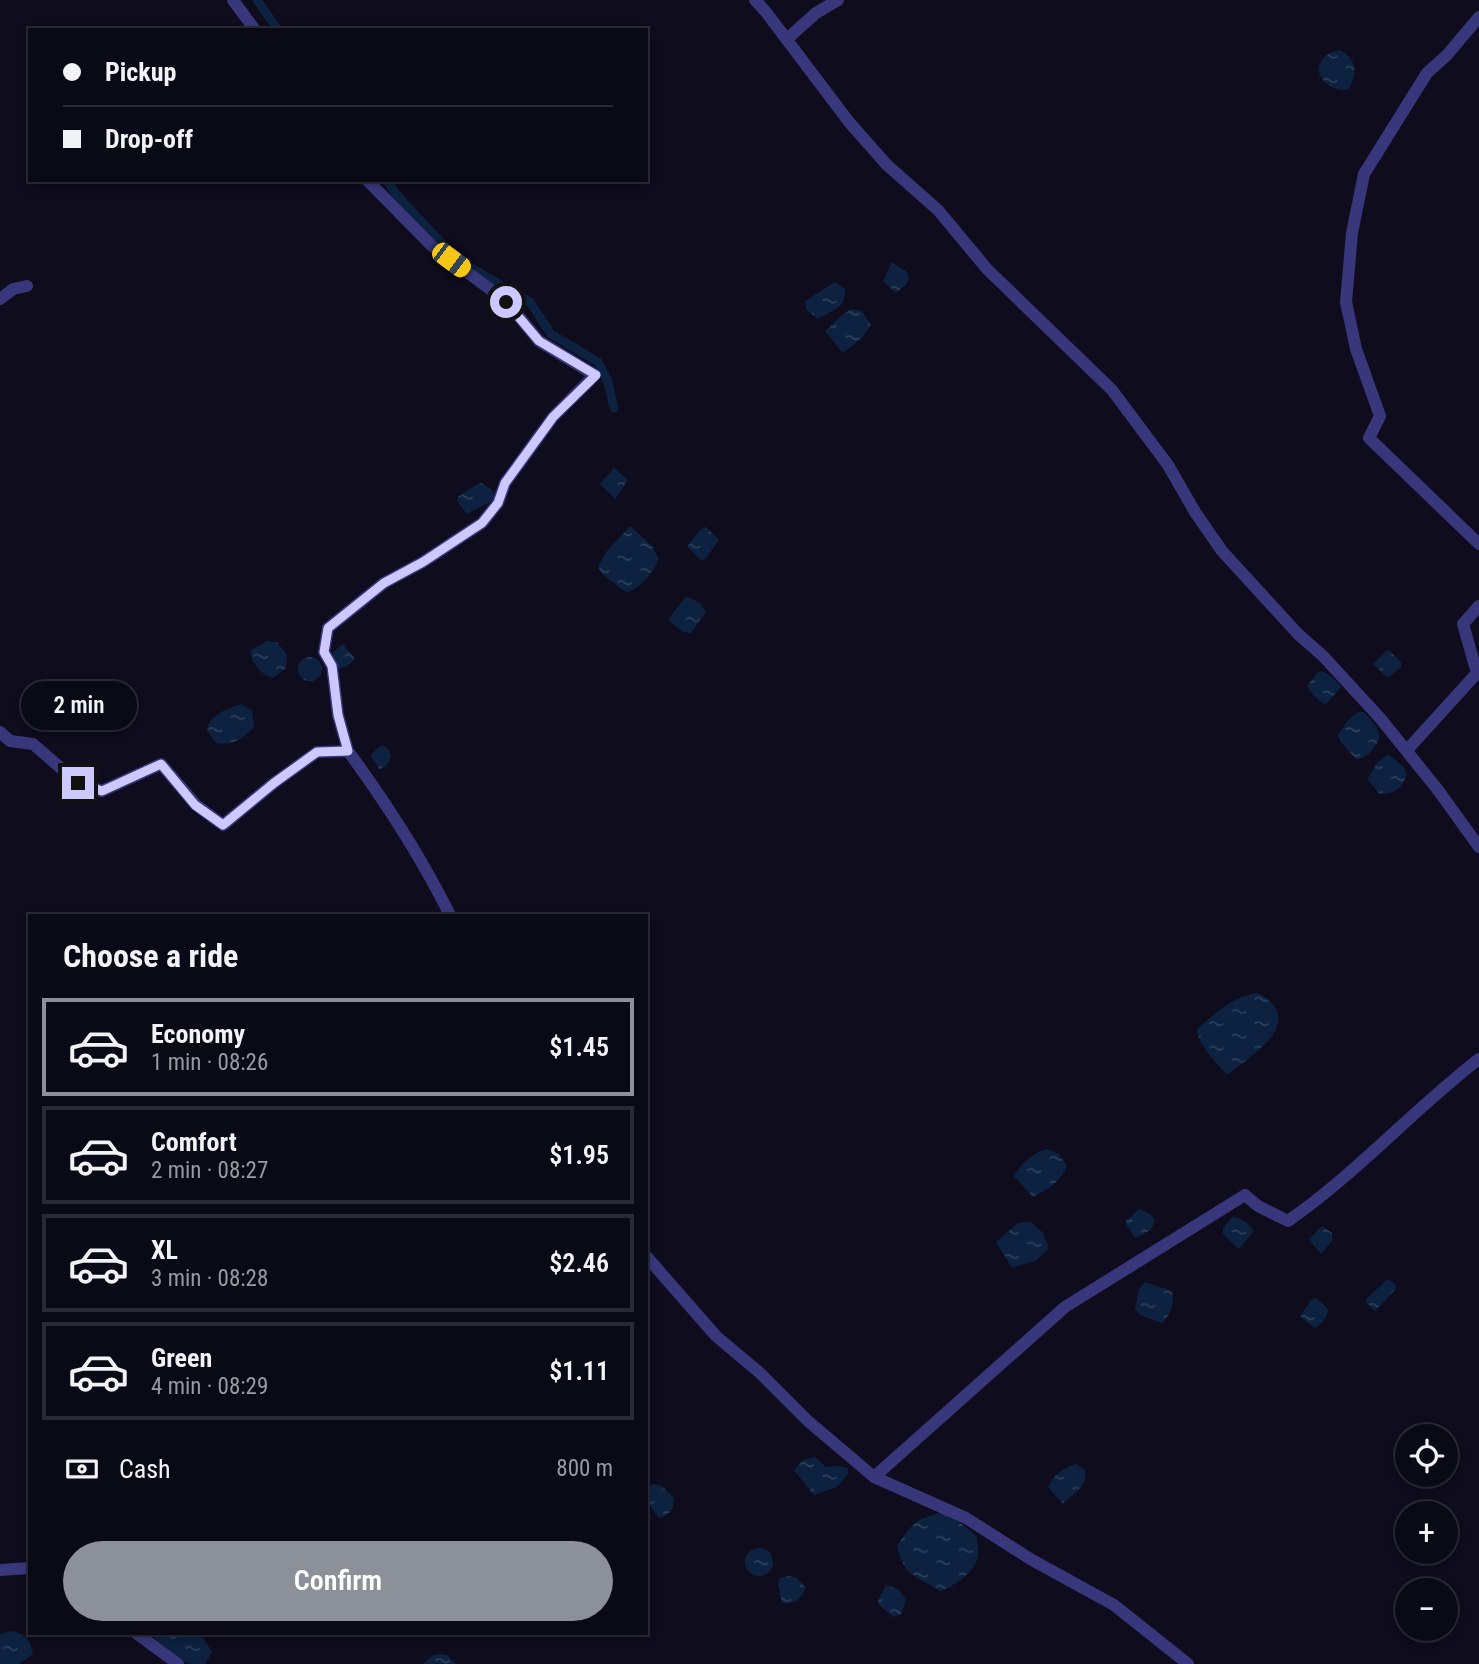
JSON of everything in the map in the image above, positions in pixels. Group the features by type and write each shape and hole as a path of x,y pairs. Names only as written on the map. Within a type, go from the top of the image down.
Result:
{"street":[{"path":"233,0 254,28"},
{"path":"755,0 849,122 887,165 939,210 987,268 1112,390 1168,465 1195,512 1222,551 1298,634 1323,656 1407,750 1479,847"},
{"path":"787,39 816,13 838,0"},
{"path":"1479,17 1447,55 1427,73 1364,174 1352,233 1346,302 1356,349 1380,416 1369,438 1479,544"},
{"path":"369,182 432,246 506,302 539,341 596,375 553,417 505,483 498,503 482,523 423,562 384,583 328,628 324,652 332,666 338,715 348,751 393,812 432,878 450,914"},
{"path":"0,299 13,289 27,286"},
{"path":"1407,750 1478,673 1464,624 1479,606"},
{"path":"0,732 10,741 33,744 78,783 102,791 161,764 195,805 223,825 317,752 348,751"},
{"path":"874,1477 1065,1307 1245,1195 1258,1206 1288,1221 1322,1197 1448,1083 1479,1059"},
{"path":"648,1258 716,1336 760,1373 808,1421 874,1477 966,1518 1032,1560 1114,1605 1188,1664"},
{"path":"0,1570 28,1568"},
{"path":"139,1635 178,1664"}],"water":[{"path":"1340,50 1350,58 1354,67 1348,90 1328,85 1318,69 1326,56"},
{"path":"892,263 906,271 909,278 906,285 896,293 883,281"},
{"path":"835,282 845,289 841,305 817,319 806,309 805,301"},
{"path":"852,309 862,311 871,325 861,339 843,353 825,331"},
{"path":"614,468 628,480 615,499 600,484"},
{"path":"480,482 492,490 495,496 492,501 467,514 457,501 458,497"},
{"path":"630,526 652,546 659,559 646,579 627,593 602,574 598,567 607,551"},
{"path":"706,527 719,540 702,561 687,547 701,529"},
{"path":"686,596 700,603 706,612 691,633 683,632 668,620"},
{"path":"267,641 277,642 287,655 286,668 273,678 258,668 250,651"},
{"path":"343,644 355,659 339,669 333,652"},
{"path":"1388,649 1401,662 1401,667 1388,678 1373,664"},
{"path":"310,657 319,660 322,669 319,678 310,681 301,678 298,669 301,660"},
{"path":"1322,671 1341,687 1325,705 1307,686 1318,672"},
{"path":"241,704 252,710 254,727 237,741 216,743 207,730 211,720"},
{"path":"1358,712 1364,712 1376,726 1380,737 1368,754 1356,759 1338,735 1348,720"},
{"path":"382,745 388,748 391,757 387,765 380,770 370,755"},
{"path":"1388,754 1404,767 1407,774 1397,790 1380,794 1367,779 1378,762"},
{"path":"1258,993 1272,1004 1278,1015 1277,1026 1261,1048 1227,1075 1204,1047 1197,1029 1233,1001"},
{"path":"1047,1149 1059,1154 1067,1166 1053,1184 1033,1197 1014,1176 1028,1159"},
{"path":"1139,1209 1150,1214 1155,1220 1151,1230 1135,1238 1125,1222"},
{"path":"1233,1216 1246,1222 1254,1231 1239,1249 1223,1234 1223,1228"},
{"path":"1031,1222 1043,1233 1049,1248 1035,1261 1012,1268 996,1242 1018,1223"},
{"path":"1322,1226 1332,1233 1332,1241 1321,1254 1309,1239"},
{"path":"1388,1279 1396,1285 1395,1290 1375,1311 1365,1301"},
{"path":"1145,1282 1172,1291 1171,1308 1162,1323 1140,1315 1135,1309 1139,1289"},
{"path":"1316,1298 1328,1309 1324,1320 1314,1328 1300,1316 1312,1299"},
{"path":"815,1457 826,1467 848,1468 848,1474 837,1487 814,1495 794,1470 803,1460"},
{"path":"1076,1464 1085,1470 1084,1481 1063,1504 1048,1487 1059,1472"},
{"path":"649,1486 662,1486 674,1498 671,1511 660,1518 649,1500"},
{"path":"942,1513 955,1518 977,1537 978,1554 968,1573 952,1586 940,1591 907,1570 897,1546 915,1524 926,1517"},
{"path":"759,1548 769,1552 773,1562 769,1572 759,1576 749,1572 745,1562 749,1552"},
{"path":"780,1578 797,1578 806,1588 797,1600 782,1603 778,1584"},
{"path":"886,1586 898,1590 906,1600 901,1614 893,1617 879,1605 878,1600"},
{"path":"11,1631 26,1638 33,1654 19,1664 0,1664 0,1634"},
{"path":"153,1635 201,1635 212,1652 205,1664 190,1664"},
{"path":"433,1655 447,1655 456,1664 423,1664"}],"waterway":[{"path":"257,0 277,28"},
{"path":"388,182 395,193 459,261 530,302 551,334 598,362 608,382 614,408"}],"route":[{"path":"78,783 102,791 161,764 195,805 223,825 317,752 348,751 338,715 332,666 324,652 328,628 384,583 423,562 482,523 498,503 505,483 553,417 596,375 539,341 506,302"}]}
